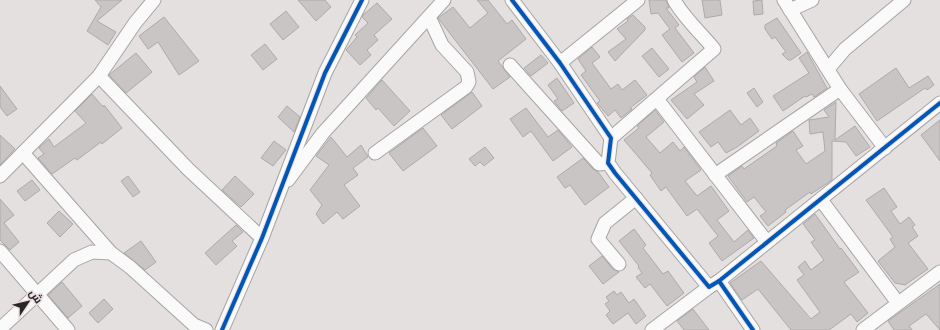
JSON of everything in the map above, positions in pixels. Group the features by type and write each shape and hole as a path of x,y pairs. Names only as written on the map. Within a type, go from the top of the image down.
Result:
{"street":[{"path":"0,176 99,76 135,23 154,0"},
{"path":"222,330 262,238 325,73 362,0"},
{"path":"282,185 292,176 323,132 444,0"},
{"path":"512,0 560,63 612,138"},
{"path":"560,63 638,0"},
{"path":"674,0 680,12 689,19 714,49 612,138 608,163 636,198 714,284 752,330"},
{"path":"812,0 787,5 840,89 885,148"},
{"path":"828,69 845,49 904,0"},
{"path":"376,153 466,87 469,82 467,72 442,45 429,17"},
{"path":"510,65 599,164 608,163"},
{"path":"99,76 188,169 262,238"},
{"path":"715,175 840,89"},
{"path":"657,99 767,242"},
{"path":"652,330 714,284 821,200 940,103"},
{"path":"23,153 111,253 130,267 194,325 206,330"},
{"path":"618,264 598,239 605,224 636,198"},
{"path":"821,200 898,303"},
{"path":"0,251 68,330"},
{"path":"0,329 74,260 92,252 111,253"},
{"path":"863,330 879,325 898,303 940,272"}],"building":[{"path":"95,0 122,0 97,21 116,32 108,45 87,31 101,7"},
{"path":"298,0 325,0 331,7 316,21"},
{"path":"477,0 488,0 507,24 512,20 526,39 498,61 510,77 493,89 438,18 453,7 470,28 488,13"},
{"path":"649,0 666,0 669,8 666,8 679,25 675,28 694,53 682,62 662,35 670,29 658,13 651,14"},
{"path":"702,0 720,0 722,15 705,18"},
{"path":"762,0 763,14 754,15 753,1"},
{"path":"377,3 392,19 374,35 378,40 367,50 371,55 360,65 346,50 357,37 355,35 368,23 362,17 363,15"},
{"path":"286,11 299,27 283,40 270,24"},
{"path":"633,15 645,27 645,30 615,61 608,52 626,39 617,29 628,21 627,19"},
{"path":"164,17 199,61 179,75 158,42 148,49 139,36"},
{"path":"777,18 801,53 791,60 788,60 782,54 786,52 775,37 772,39 765,29 765,25"},
{"path":"265,44 277,59 263,70 251,55"},
{"path":"592,47 600,57 592,63 611,89 618,84 622,90 635,80 647,95 630,108 632,109 621,118 615,110 608,116 597,103 600,101 581,75 586,71 578,59"},
{"path":"652,48 669,69 659,77 642,56"},
{"path":"807,52 827,88 814,97 812,94 806,97 805,96 783,111 773,96 809,73 799,58"},
{"path":"136,53 152,72 126,93 109,75"},
{"path":"541,55 548,63 531,76 524,68"},
{"path":"705,67 714,81 694,94 704,105 687,119 671,100 697,82 694,77"},
{"path":"896,68 909,88 928,76 934,85 927,90 925,88 877,121 859,94"},
{"path":"557,78 574,103 562,111 554,101 558,99 548,85"},
{"path":"382,80 410,111 394,126 378,108 376,110 366,98"},
{"path":"0,86 17,109 7,116 0,107"},
{"path":"754,88 763,102 757,107 747,93"},
{"path":"472,92 482,106 452,129 441,115"},
{"path":"92,94 103,107 104,105 122,128 102,144 101,142 77,160 75,158 52,174 38,158 44,154 39,148 49,139 54,147 86,123 75,111"},
{"path":"836,102 835,140 855,126 870,147 856,156 846,142 832,141 832,180 811,194 810,192 785,210 786,212 768,226 760,216 766,212 754,197 747,202 728,176 742,166 744,169 777,146 776,143 793,131 803,146 796,150 806,164 825,151 823,132 810,134 809,120 829,117 824,110"},
{"path":"287,106 300,117 294,132 278,117"},
{"path":"526,108 548,137 558,130 572,147 553,161 531,131 523,137 510,119"},
{"path":"655,110 664,122 646,137 660,153 673,142 680,151 684,147 701,170 685,181 697,196 711,186 729,211 717,220 734,242 748,230 754,238 722,261 709,243 718,236 697,209 687,216 666,187 661,191 650,175 652,173 624,140 639,128 637,126"},
{"path":"730,110 741,125 750,118 759,131 726,153 718,142 711,147 699,132"},
{"path":"940,120 940,161 921,135"},
{"path":"423,128 437,146 403,171 389,153"},
{"path":"0,135 15,149 0,165"},
{"path":"331,137 347,157 361,145 368,157 353,168 358,175 344,185 360,206 343,219 337,212 323,224 316,214 322,205 310,190 329,165 316,156"},
{"path":"274,141 286,150 273,166 261,158"},
{"path":"485,147 494,158 484,166 480,162 475,166 469,159"},
{"path":"583,158 593,169 598,172 609,187 585,205 570,185 565,188 557,177"},
{"path":"128,176 140,192 133,197 121,181"},
{"path":"235,176 254,194 241,207 222,190"},
{"path":"32,180 40,190 25,201 17,191"},
{"path":"884,188 897,207 891,211 900,224 909,217 915,225 912,227 918,236 908,243 928,269 905,285 895,283 878,261 895,247 890,239 893,237 866,200"},
{"path":"0,199 14,215 4,223 19,242 10,250 0,240"},
{"path":"59,211 73,224 60,237 47,223"},
{"path":"815,214 840,249 841,248 859,272 844,282 868,313 857,322 851,314 829,330 791,330 758,289 742,300 730,283 761,261 811,319 820,312 797,280 804,275 798,267 805,261 811,270 824,260 811,242 815,240 803,224"},
{"path":"236,225 243,232 232,241 237,246 216,265 205,253"},
{"path":"634,229 646,245 643,248 663,274 668,271 684,293 667,306 650,284 645,288 636,277 642,273 638,267 639,266 619,241"},
{"path":"141,241 156,262 145,270 124,253"},
{"path":"602,256 613,269 619,272 603,284 589,266"},
{"path":"62,282 82,306 68,318 48,295"},
{"path":"940,284 940,330 926,314 909,326 912,330 894,330 888,321"},
{"path":"614,291 617,295 621,292 629,303 634,299 646,316 636,324 628,313 613,324 606,315 610,311 605,304 609,301 606,297"},
{"path":"104,299 113,309 98,323 89,313"},
{"path":"693,309 709,330 684,330 677,321"}],"cycle path":[{"path":"222,330 262,238 325,73 362,0"},
{"path":"512,0 560,63 611,138 608,163 615,173 709,287 719,281 753,330"},
{"path":"719,281 940,103"}]}
